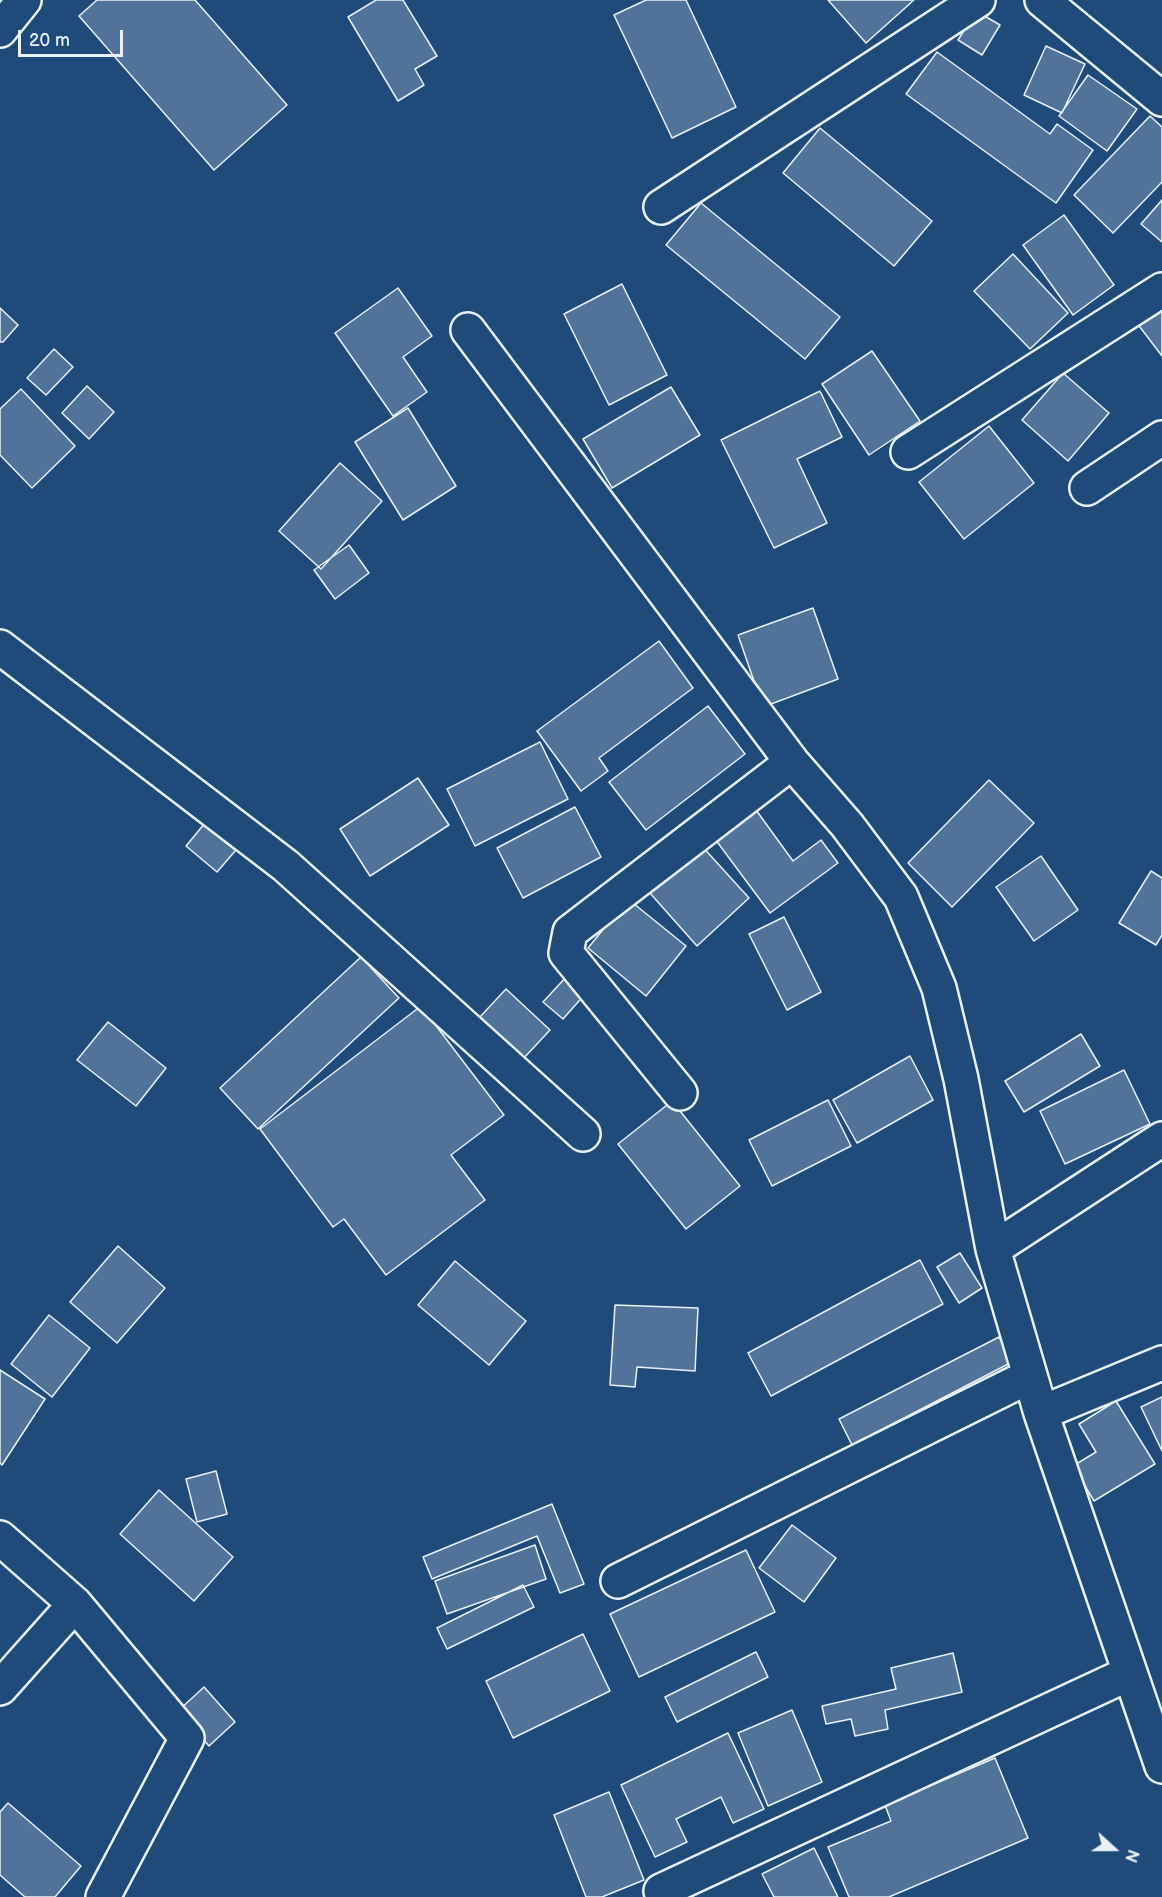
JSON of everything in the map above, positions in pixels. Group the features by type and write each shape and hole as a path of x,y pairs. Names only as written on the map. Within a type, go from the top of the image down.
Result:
{"street":[{"path":"0,30 24,0"},
{"path":"661,207 978,0"},
{"path":"1042,0 1162,99"},
{"path":"908,452 1162,290"},
{"path":"468,330 792,762 847,825 901,897 939,988 961,1079 993,1249 1041,1413 1162,1766"},
{"path":"1087,488 1162,438"},
{"path":"0,647 286,866 583,1134"},
{"path":"680,1093 566,953 570,932 792,762"},
{"path":"993,1249 1162,1139"},
{"path":"1041,1413 1162,1363"},
{"path":"618,1581 1030,1376"},
{"path":"0,1538 75,1604 187,1738 103,1897"},
{"path":"0,1688 75,1604"},
{"path":"661,1891 1130,1673"}],"building":[{"path":"97,0 195,0 287,105 214,170 79,16"},
{"path":"376,0 403,0 437,56 415,69 424,85 398,101 348,17"},
{"path":"646,0 686,0 736,107 672,138 614,15"},
{"path":"828,0 914,0 866,43"},
{"path":"976,11 1000,25 982,55 958,40"},
{"path":"1046,46 1085,64 1062,113 1024,95"},
{"path":"937,52 1050,134 1057,124 1093,150 1056,203 906,94"},
{"path":"1088,75 1137,109 1107,151 1059,116"},
{"path":"1150,116 1162,127 1162,182 1113,233 1074,195"},
{"path":"820,128 932,221 894,266 783,173"},
{"path":"1162,200 1162,242 1141,224"},
{"path":"701,203 840,317 805,359 666,245"},
{"path":"1064,215 1114,285 1073,315 1023,245"},
{"path":"1013,254 1068,313 1030,349 974,291"},
{"path":"622,284 667,375 609,405 564,314"},
{"path":"398,288 432,336 403,357 427,392 393,416 335,333"},
{"path":"1162,289 1162,356 1130,314"},
{"path":"0,308 18,325 3,342 0,342"},
{"path":"54,349 73,367 46,395 27,378"},
{"path":"872,351 920,421 869,455 822,384"},
{"path":"1063,373 1109,413 1068,461 1022,420"},
{"path":"87,386 114,412 89,439 62,413"},
{"path":"671,387 700,435 612,488 583,439"},
{"path":"21,389 75,446 32,488 0,455 0,409"},
{"path":"820,391 842,437 797,459 827,523 774,548 721,440"},
{"path":"408,408 456,486 403,520 355,442"},
{"path":"989,426 1034,483 964,539 919,482"},
{"path":"340,463 382,501 321,569 279,531"},
{"path":"349,545 369,573 335,599 314,570"},
{"path":"813,608 838,679 763,707 738,635"},
{"path":"659,641 693,688 599,758 608,771 581,791 537,731"},
{"path":"708,706 745,754 646,830 609,782"},
{"path":"540,742 568,799 475,846 447,789"},
{"path":"418,778 449,825 370,876 340,829"},
{"path":"989,780 1034,823 952,907 908,863"},
{"path":"575,807 601,857 523,898 497,848"},
{"path":"756,810 793,861 821,840 838,863 770,913 715,839"},
{"path":"205,823 236,850 217,872 186,846"},
{"path":"700,844 749,898 697,946 649,892"},
{"path":"1041,856 1078,910 1034,941 996,887"},
{"path":"1151,871 1162,878 1162,935 1156,945 1119,923"},
{"path":"628,899 686,946 646,996 588,948"},
{"path":"784,917 821,992 787,1010 749,934"},
{"path":"361,957 399,998 258,1129 220,1088"},
{"path":"567,976 586,993 563,1019 543,1002"},
{"path":"506,989 550,1030 523,1059 479,1018"},
{"path":"421,1006 504,1115 451,1155 485,1200 386,1275 344,1219 333,1227 260,1129"},
{"path":"108,1022 166,1068 136,1106 77,1060"},
{"path":"1081,1034 1100,1066 1024,1112 1005,1081"},
{"path":"910,1056 933,1100 857,1143 833,1100"},
{"path":"1124,1070 1150,1124 1065,1164 1040,1111"},
{"path":"828,1100 851,1146 772,1186 749,1140"},
{"path":"672,1101 740,1186 686,1229 618,1144"},
{"path":"118,1246 165,1288 117,1343 70,1302"},
{"path":"960,1253 982,1288 959,1303 937,1267"},
{"path":"920,1260 943,1304 771,1396 748,1353"},
{"path":"455,1261 526,1321 489,1365 418,1305"},
{"path":"615,1305 698,1308 695,1371 637,1367 635,1387 610,1385"},
{"path":"49,1315 90,1348 52,1397 11,1364"},
{"path":"999,1337 1012,1362 852,1445 839,1419"},
{"path":"0,1370 45,1399 2,1465 0,1463"},
{"path":"1162,1397 1162,1451 1141,1407"},
{"path":"1116,1401 1155,1464 1094,1501 1073,1466 1096,1452 1079,1424"},
{"path":"216,1471 227,1514 197,1522 186,1479"},
{"path":"159,1490 233,1557 194,1601 120,1534"},
{"path":"552,1504 584,1584 560,1593 537,1536 432,1579 423,1557"},
{"path":"792,1525 836,1558 804,1602 759,1568"},
{"path":"535,1545 546,1579 447,1614 435,1581"},
{"path":"746,1550 775,1612 639,1677 610,1614"},
{"path":"523,1585 534,1607 447,1649 437,1628"},
{"path":"583,1634 610,1691 513,1738 486,1681"},
{"path":"756,1652 768,1677 677,1722 665,1697"},
{"path":"953,1653 962,1692 885,1710 888,1729 855,1736 851,1719 826,1724 822,1706 896,1689 891,1668"},
{"path":"204,1687 235,1722 209,1746 178,1711"},
{"path":"792,1710 822,1782 768,1806 738,1733"},
{"path":"728,1733 764,1809 733,1823 721,1797 676,1819 687,1842 655,1857 621,1785"},
{"path":"995,1758 1028,1838 889,1897 849,1897 828,1847 891,1821 885,1805"},
{"path":"609,1792 644,1880 602,1897 586,1897 554,1815"},
{"path":"8,1803 81,1866 55,1897 25,1897 0,1875 0,1812"},
{"path":"814,1848 838,1897 774,1897 762,1874"}]}
